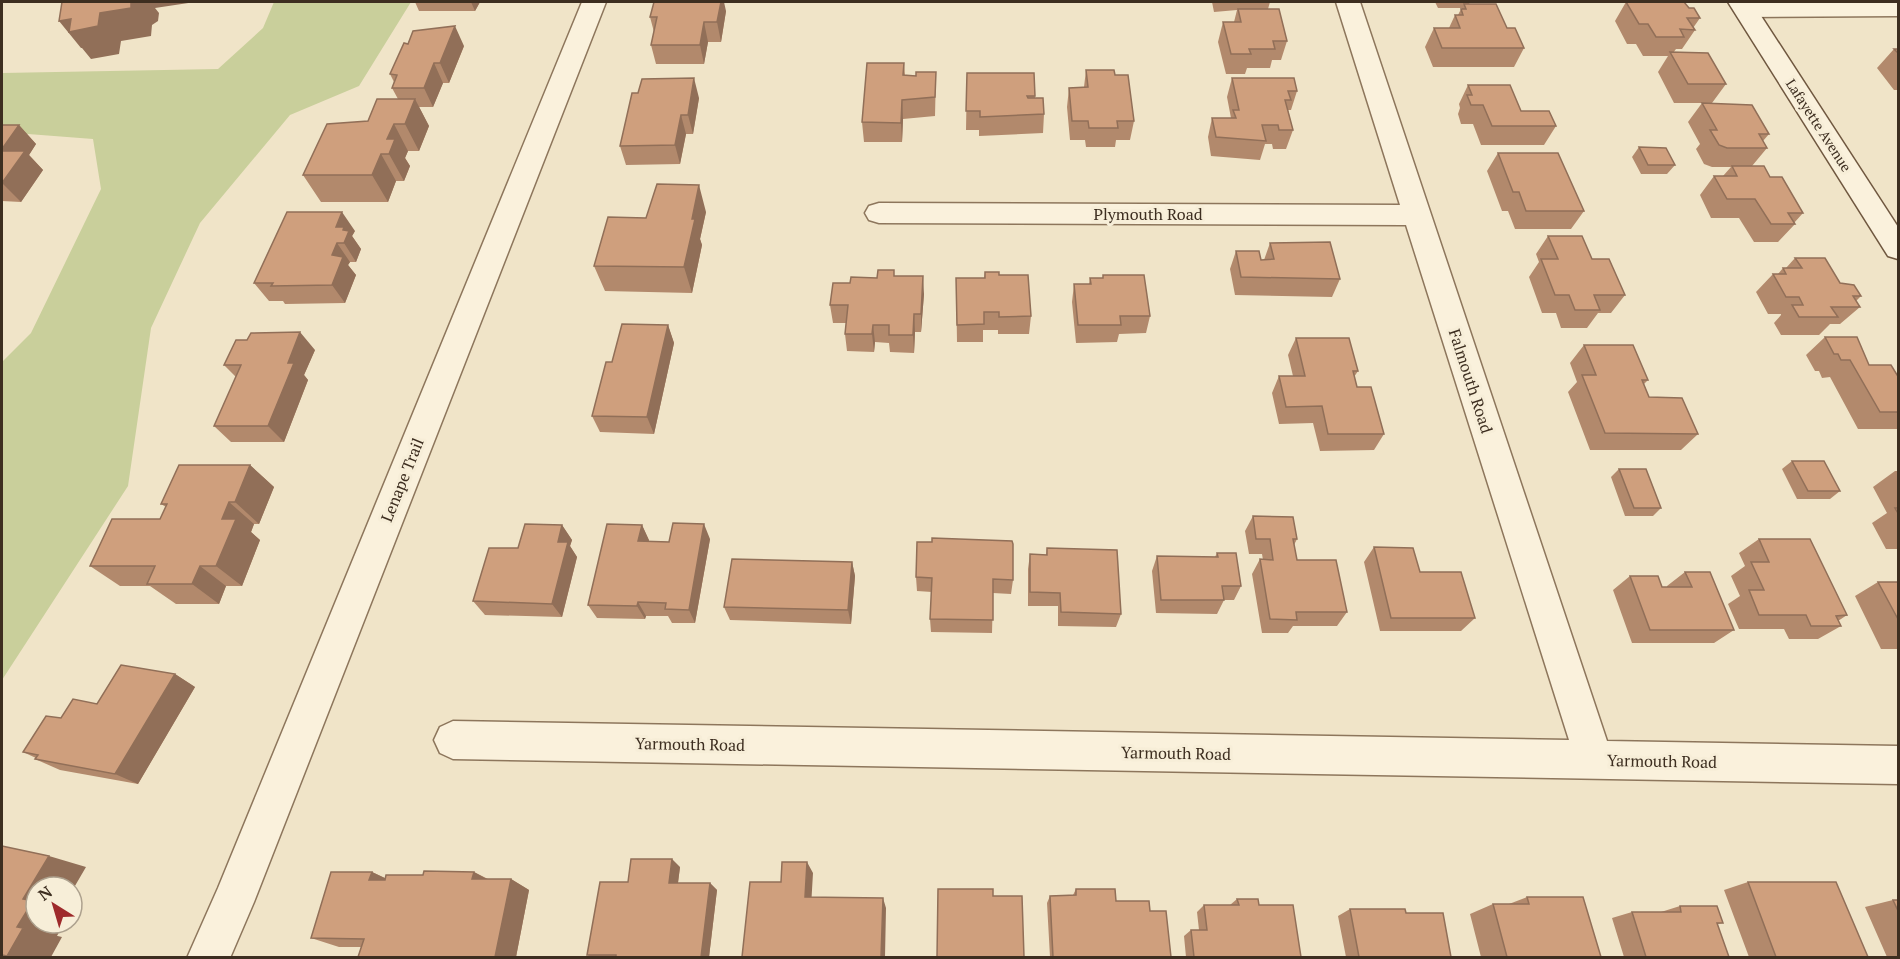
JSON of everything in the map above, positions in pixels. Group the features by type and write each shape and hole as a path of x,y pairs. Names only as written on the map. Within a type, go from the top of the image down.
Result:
{"street":[{"name":"Lenape Trail","path":"208,957 233,902 594,2"},
{"name":"Falmouth Road","path":"1348,2 1594,760"},
{"path":"1743,6 1899,9"},
{"name":"Lafayette Avenue","path":"1743,6 1899,249"},
{"name":"Plymouth Road","path":"879,213 1417,214"},
{"name":"Yarmouth Road","path":"453,740 1899,765"}],"green space":[{"path":"274,2 411,2 359,86 290,115 200,223 151,328 128,486 2,680 2,362 31,333 101,189 93,139 2,132 2,73 218,69 263,28"}],"building":[{"path":"62,2 131,2 131,8 100,13 98,26 69,32 71,19 59,21"},
{"path":"654,2 721,2 717,22 704,22 700,45 651,45 657,17 650,17"},
{"path":"1626,2 1684,2 1689,8 1694,8 1700,18 1687,18 1695,30 1680,29 1684,37 1656,37 1648,24 1639,24"},
{"path":"1464,4 1496,4 1507,28 1515,28 1524,48 1442,48 1434,28 1460,28 1455,15 1463,15 1461,9 1466,9"},
{"path":"1238,9 1279,9 1287,41 1273,41 1275,49 1249,49 1251,54 1231,54 1223,22 1241,22"},
{"path":"455,26 440,63 434,63 424,88 392,88 397,75 390,74 404,43 408,44 413,31"},
{"path":"1670,52 1708,53 1726,84 1688,84"},
{"path":"867,63 904,63 903,75 916,76 916,72 936,72 935,97 902,100 901,123 862,122"},
{"path":"1086,70 1114,70 1115,75 1128,75 1134,121 1117,121 1118,128 1089,128 1088,121 1072,121 1069,88 1088,87"},
{"path":"967,73 1034,73 1035,96 1027,96 1028,98 1043,98 1044,114 980,117 980,111 966,111"},
{"path":"694,78 688,115 681,115 675,145 620,146 632,93 638,93 642,79"},
{"path":"1232,78 1294,78 1297,91 1288,91 1291,100 1285,100 1293,130 1279,130 1278,125 1262,125 1266,141 1216,137 1212,118 1236,118 1233,110 1239,110"},
{"path":"1468,85 1510,85 1521,111 1549,111 1556,126 1492,126 1483,105 1471,105 1467,95 1472,95"},
{"path":"377,99 415,99 405,124 394,124 387,139 395,139 389,154 381,154 372,175 303,175 327,124 368,121"},
{"path":"1702,103 1752,105 1769,134 1759,134 1767,148 1727,148 1719,145 1710,130 1717,130"},
{"path":"2,125 19,125 2,149"},
{"path":"1639,147 1666,148 1675,165 1648,165"},
{"path":"2,151 25,151 2,183"},
{"path":"1498,153 1558,153 1584,211 1526,211 1519,192 1513,192"},
{"path":"1732,166 1764,166 1770,177 1782,177 1803,213 1788,213 1795,224 1771,224 1755,199 1727,199 1714,176 1737,176"},
{"path":"657,184 699,185 692,219 695,219 684,267 594,266 608,217 646,218"},
{"path":"287,212 342,212 336,227 344,227 343,230 349,231 344,243 337,243 332,255 343,257 332,285 271,286 273,283 254,283"},
{"path":"1548,236 1582,236 1592,259 1609,259 1625,295 1594,295 1600,310 1575,310 1569,295 1555,295 1541,259 1558,259"},
{"path":"1330,242 1340,279 1241,277 1236,251 1259,251 1261,260 1274,259 1270,243"},
{"path":"1795,258 1825,258 1840,283 1854,285 1861,296 1853,296 1860,307 1831,307 1838,317 1799,317 1792,305 1803,305 1799,297 1786,297 1773,274 1786,274 1783,268 1802,268"},
{"path":"878,270 894,270 894,276 923,276 921,314 914,314 913,335 889,335 889,325 873,325 872,334 845,334 848,305 830,305 833,283 850,283 851,277 877,278"},
{"path":"985,272 999,272 999,275 1028,275 1031,316 999,317 999,312 984,312 984,324 957,325 956,278 985,278"},
{"path":"1103,275 1144,275 1150,316 1120,316 1121,325 1078,325 1074,284 1091,284 1090,278 1103,278"},
{"path":"622,324 668,325 647,417 592,416 606,362 612,362"},
{"path":"300,332 288,363 294,363 268,426 214,426 241,365 224,365 236,340 247,340 251,333"},
{"path":"1825,337 1857,337 1869,365 1891,365 1899,378 1899,412 1880,412 1850,360 1841,360 1838,354 1834,354"},
{"path":"1296,338 1349,338 1358,371 1353,371 1357,387 1371,387 1384,434 1328,434 1322,406 1286,407 1279,376 1305,376"},
{"path":"1584,345 1633,345 1648,380 1642,380 1649,397 1682,398 1698,434 1605,433 1582,375 1596,375"},
{"path":"1792,461 1824,461 1840,491 1808,491"},
{"path":"179,465 250,465 235,502 229,502 222,519 236,519 216,566 200,566 192,584 147,584 155,566 90,566 112,519 160,519 167,504 161,504"},
{"path":"1619,469 1646,469 1661,508 1634,508"},
{"path":"1253,516 1293,517 1297,539 1293,539 1297,560 1336,560 1347,612 1296,612 1297,620 1270,619 1260,559 1273,560 1270,539 1256,539"},
{"path":"673,523 704,524 689,610 665,609 666,603 638,602 637,606 588,605 607,524 642,525 638,541 669,542"},
{"path":"525,524 562,525 558,542 568,542 552,604 473,601 489,548 518,548"},
{"path":"932,538 1012,541 1013,580 993,579 993,620 930,619 932,578 916,577 917,542 932,542"},
{"path":"1759,539 1810,539 1847,615 1836,616 1841,626 1811,626 1806,615 1759,615 1749,590 1764,590 1751,562 1769,562"},
{"path":"1374,547 1413,548 1420,572 1461,572 1475,618 1391,618"},
{"path":"1047,548 1117,550 1121,614 1061,612 1060,593 1030,592 1030,554 1047,555"},
{"path":"1217,553 1236,553 1241,586 1222,586 1224,600 1161,600 1157,556 1218,557"},
{"path":"732,559 852,562 848,610 724,607"},
{"path":"1685,572 1710,572 1734,630 1650,630 1630,576 1658,576 1662,587 1692,587"},
{"path":"1878,582 1899,582 1899,621"},
{"path":"121,665 175,674 115,774 35,759 38,755 23,752 46,716 61,718 73,699 97,704"},
{"path":"2,846 49,856 38,875 24,875 24,916 17,927 23,928 7,956 2,955"},
{"path":"631,859 672,859 669,883 710,883 701,957 587,955 600,882 628,882"},
{"path":"782,862 807,862 805,897 883,898 881,957 742,957 750,882 781,882"},
{"path":"424,871 474,872 472,879 511,879 495,957 358,957 364,939 311,938 331,872 372,872 369,880 385,880 386,875 423,875"},
{"path":"1748,882 1836,882 1868,957 1776,957"},
{"path":"938,889 993,889 993,896 1022,896 1024,957 937,957"},
{"path":"1076,889 1115,889 1116,901 1149,901 1150,911 1166,911 1171,957 1053,957 1050,896 1076,895"},
{"path":"1527,897 1583,897 1601,957 1507,957 1493,904 1529,904"},
{"path":"1237,899 1258,899 1259,905 1293,905 1301,957 1194,957 1191,930 1207,930 1204,905 1239,905"},
{"path":"1893,900 1899,900 1899,913"},
{"path":"1680,906 1717,906 1723,923 1717,923 1729,957 1646,957 1632,912 1681,912"},
{"path":"1350,909 1405,909 1406,913 1443,913 1451,957 1359,957"}]}
